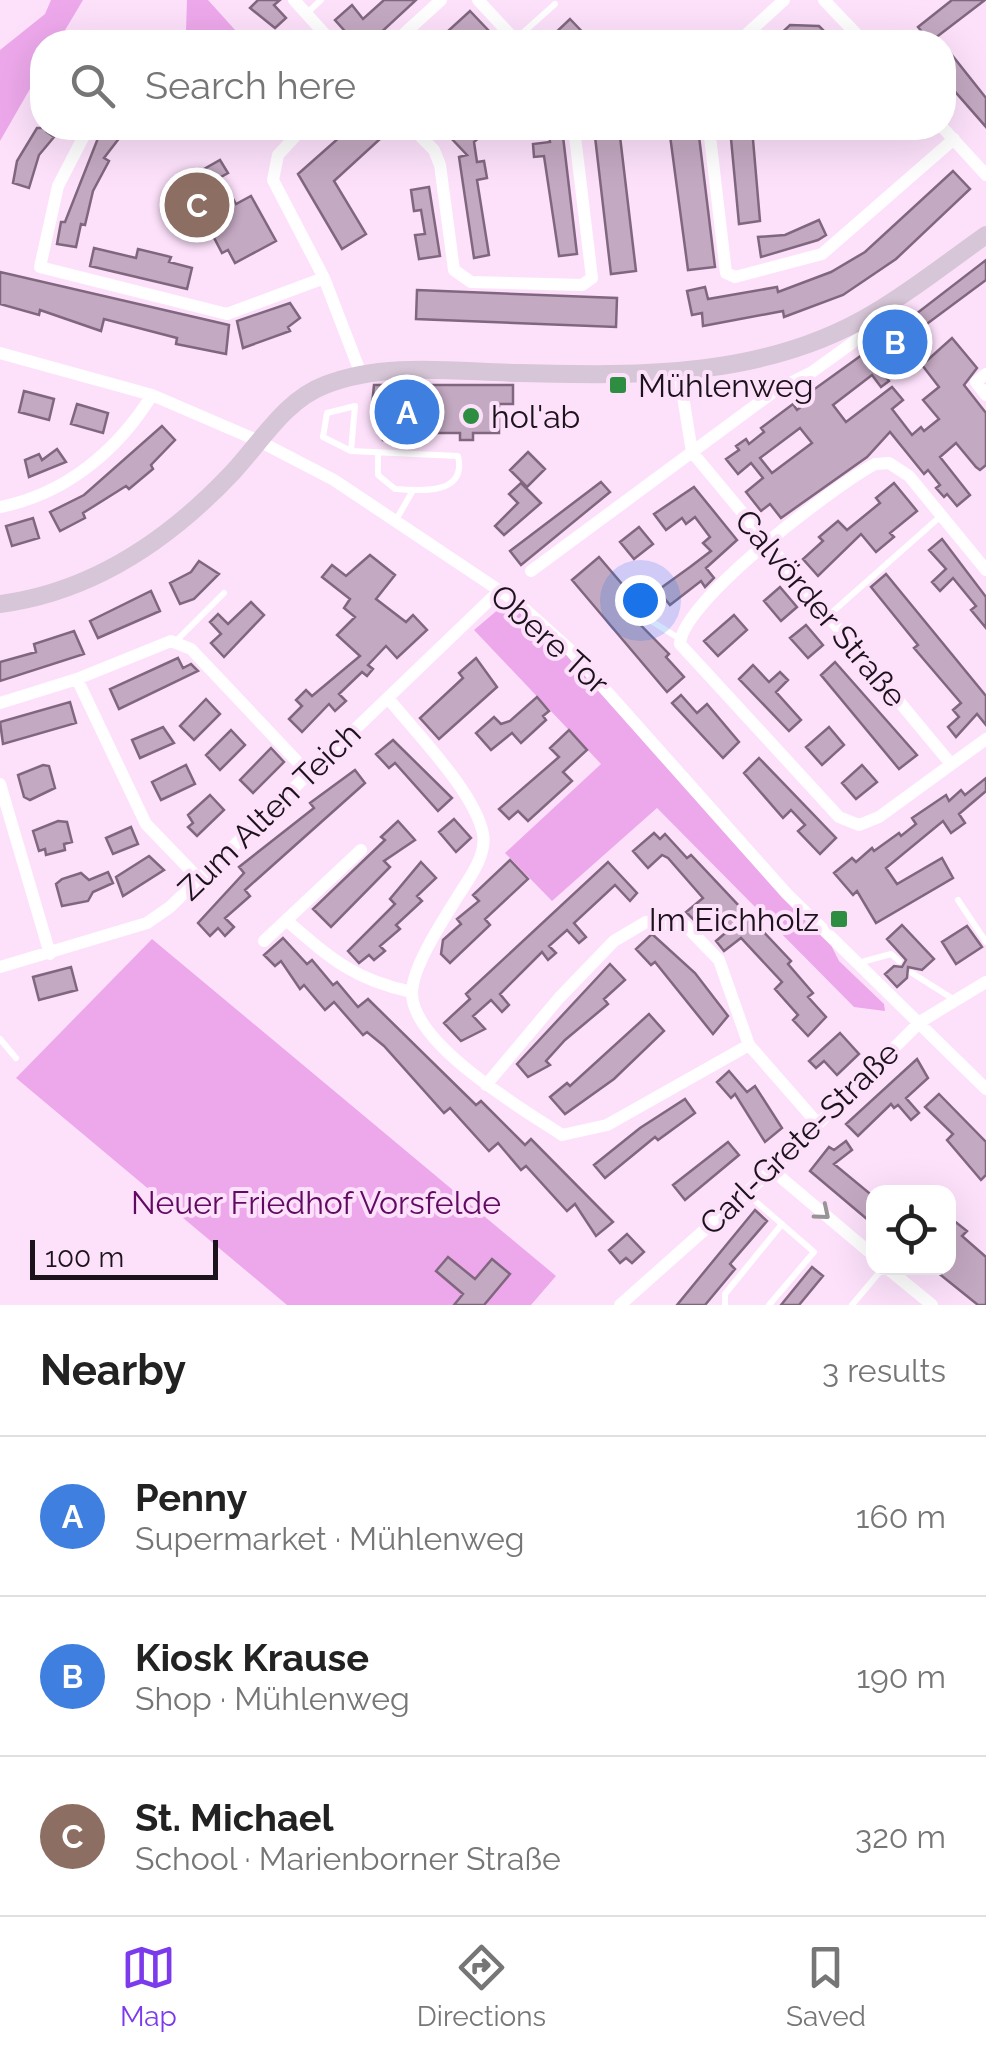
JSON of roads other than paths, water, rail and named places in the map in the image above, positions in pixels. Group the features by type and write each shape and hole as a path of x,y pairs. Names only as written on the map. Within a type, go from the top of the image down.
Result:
{"street":[{"path":"294,0 321,30"},
{"path":"408,30 441,0"},
{"path":"478,0 506,30"},
{"path":"751,30 784,0"},
{"path":"824,0 853,30"},
{"path":"82,140 58,186 40,267 227,314 324,278"},
{"path":"292,140 278,155 274,180 324,278 361,374"},
{"path":"424,140 440,164 454,270 460,278 582,286 592,278 575,140"},
{"path":"710,140 726,272 735,277 822,254 953,140"},
{"path":"955,140 986,175"},
{"path":"0,604 58,592 120,564 191,512 308,393 361,374 679,372 760,358 873,314 986,234"},
{"path":"532,571 692,452 880,322"},
{"name":"Obere Tor","path":"0,353 152,394 259,441 334,480 500,590 570,649 788,894 986,1089"},
{"path":"679,372 692,452"},
{"path":"986,374 976,382 986,395"},
{"path":"0,506 54,488 90,468 120,440 152,394"},
{"name":"Calvörder Straße","path":"692,452 951,764"},
{"path":"986,570 899,468 876,464 766,542 686,620 680,639 686,655 839,817 859,824 879,817 986,740"},
{"name":"Zum Alten Teich","path":"0,967 147,922 200,880 500,590"},
{"path":"0,703 77,679 158,644 176,642 191,649 309,774"},
{"path":"77,679 146,824 200,880"},
{"path":"388,698 474,809 484,838 476,867 433,937 412,992 424,1026 486,1085 562,1135 607,1125 749,1044"},
{"path":"0,784 50,954"},
{"path":"264,941 361,850"},
{"path":"286,920 343,970 378,985 412,992"},
{"path":"486,1085 559,998 614,941 646,922 686,926 719,960 749,1044 818,1124"},
{"name":"Carl-Grete-Straße","path":"620,1305 772,1170 920,1022 986,982"},
{"path":"772,1170 866,1249"},
{"path":"894,1275 932,1305"}],"lane":[{"path":"306,14 322,0"},
{"path":"528,30 555,4"},
{"path":"351,451 355,406 327,414 324,437 351,451 458,456 456,479 444,489 395,489 378,475 378,454"},
{"path":"396,521 412,491"},
{"path":"828,616 942,516"},
{"path":"176,642 224,593"},
{"path":"629,608 680,639"},
{"path":"958,900 986,942"},
{"path":"857,964 883,954 891,954 899,961"},
{"path":"912,974 956,1000"},
{"path":"0,1040 16,1058"},
{"path":"746,1193 814,1252 769,1305"},
{"path":"724,1305 724,1294 782,1224"},
{"path":"852,1305 879,1275"}],"place":[{"name":"St. Michael","path":"197,205"},
{"name":"Kiosk Krause","path":"895,342"},
{"name":"Mühlenweg","path":"618,385"},
{"name":"Penny","path":"407,412"},
{"name":"hol'ab","path":"471,416"},
{"name":"Im Eichholz","path":"839,919"}],"park label":[{"name":"Neuer Friedhof Vorsfelde","path":"316,1202"}]}
